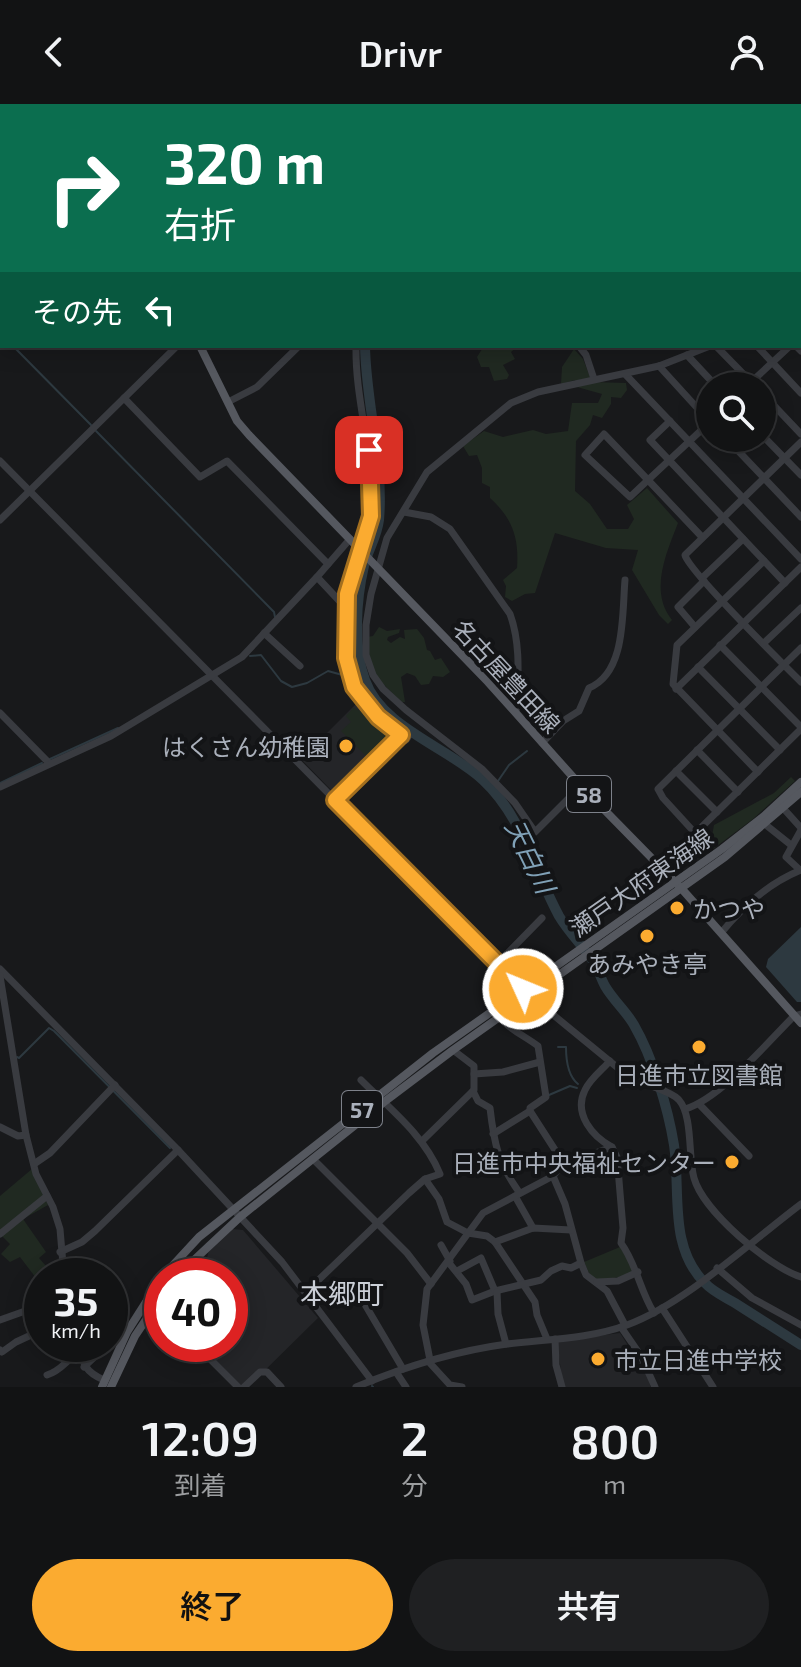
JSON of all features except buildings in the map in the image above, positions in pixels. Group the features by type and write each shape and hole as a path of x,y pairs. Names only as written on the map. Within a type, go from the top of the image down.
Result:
{"main road":[{"name":"名古屋豊田線","path":"205,349 237,421 249,435 515,712 799,1018"},
{"name":"瀬戸大府東海線","path":"678,885 763,817 801,782"},
{"name":"瀬戸大府東海線","path":"180,1258 199,1237 313,1159 433,1053 766,825 801,792"},
{"name":"瀬戸大府東海線","path":"194,1258 236,1214 381,1099 499,1017 526,992"},
{"name":"瀬戸大府東海線","path":"128,1330 144,1305"},
{"path":"106,1385 144,1323"},
{"name":"瀬戸大府東海線","path":"106,1385 115,1362"}],"street":[{"path":"0,520 175,348"},
{"path":"228,402 257,387 297,348"},
{"path":"335,800 404,736 378,717 351,680 345,646 350,585 370,523 372,499 369,450 356,376 356,348"},
{"path":"581,348 594,379"},
{"path":"581,786 535,832 515,803 482,769 383,689 370,668 366,644 376,567 387,538 427,472 511,403 538,392 659,366 705,348"},
{"path":"718,348 739,372"},
{"path":"759,348 801,393"},
{"path":"763,372 788,348"},
{"path":"687,355 703,372"},
{"path":"659,366 696,407"},
{"path":"625,374 801,559"},
{"path":"124,398 200,477 227,461 328,564"},
{"path":"776,408 801,434"},
{"path":"670,421 650,440 785,583"},
{"path":"696,435 669,461 648,480 630,497 585,455 604,434 648,480 702,537"},
{"path":"801,442 685,555 685,560 703,580 801,682"},
{"path":"776,449 801,475"},
{"path":"739,452 801,517"},
{"path":"0,461 526,992 644,1085 673,1094 685,1109 691,1165 699,1191 747,1245 780,1268 801,1277"},
{"path":"404,512 431,517 450,529 510,614 518,658 515,712"},
{"path":"0,787 111,736 242,657 350,539"},
{"path":"695,627 678,607 743,539"},
{"path":"758,772 673,684 677,645 764,561"},
{"path":"676,689 801,567"},
{"path":"317,577 347,608"},
{"path":"542,743 563,721 579,711 589,688 602,683 607,675 620,642 625,580"},
{"path":"764,643 801,608"},
{"path":"264,633 300,666"},
{"path":"661,867 801,728 720,645"},
{"path":"695,833 658,789 801,648"},
{"path":"698,667 780,750"},
{"path":"0,713 49,763"},
{"path":"697,750 738,792"},
{"path":"676,771 717,812"},
{"path":"721,933 738,912 761,892 800,870 786,857 801,829 783,808"},
{"path":"766,825 791,845"},
{"path":"497,964 542,918"},
{"path":"0,969 178,1150 282,1262 370,1374 364,1384"},
{"path":"0,979 26,1135 36,1174 60,1229 61,1258"},
{"path":"493,1134 546,1097 538,1046 518,1030 508,1028 499,1017"},
{"path":"685,1109 700,1105 799,1018"},
{"path":"453,1050 474,1066 473,1091 478,1101 490,1108 493,1134 504,1171 533,1228"},
{"path":"610,1061 585,1089 583,1110 587,1127 597,1140 612,1147 617,1157 623,1228 621,1243 638,1272 648,1303 658,1311 713,1387"},
{"path":"474,1074 503,1072 540,1062"},
{"path":"306,1292 425,1179 440,1174 433,1156 422,1141 361,1080"},
{"path":"34,1164 50,1153 115,1085"},
{"path":"422,1141 473,1091"},
{"path":"700,1105 749,1156"},
{"path":"530,1111 557,1153 560,1165"},
{"path":"0,1127 18,1136 26,1135"},
{"path":"465,1387 448,1386 429,1360 423,1325 425,1297 431,1284 483,1213 553,1176 560,1165 612,1147"},
{"path":"60,1252 82,1242 95,1231 178,1150"},
{"path":"313,1159 407,1253 431,1284"},
{"path":"553,1176 565,1204 586,1275 614,1300 623,1326 655,1387"},
{"path":"425,1179 439,1199 447,1222 468,1233 487,1236 495,1242 535,1302 537,1315 551,1339 562,1387"},
{"path":"0,1234 47,1196"},
{"path":"364,1384 429,1360 506,1344 591,1334 623,1326 658,1311 686,1292 801,1204"},
{"path":"495,1242 533,1228 571,1230"},
{"path":"441,1245 449,1262 466,1284 472,1300 541,1280 562,1266 571,1268 581,1263"},
{"path":"457,1271 481,1258 496,1291 506,1344"},
{"path":"717,1268 752,1298 801,1325"},
{"path":"594,1282 618,1281 638,1272"},
{"path":"350,1291 360,1296 406,1387"},
{"path":"0,1320 24,1311"},
{"path":"0,1350 2,1352 24,1338"},
{"path":"47,1375 60,1370 66,1362"},
{"path":"83,1362 89,1374 106,1385"},
{"path":"84,1367 89,1362"},
{"path":"213,1362 238,1387"},
{"path":"244,1387 260,1372 267,1372 281,1387"}],"shaded area":[{"path":"483,348 516,348 511,352 515,359 503,365 509,375 507,379 494,381 489,367 481,367 477,357"},
{"path":"574,349 583,359 592,382 626,383 627,390 621,398 611,397 611,404 602,418 593,415 590,425 576,441 575,491 590,504 607,529 628,529 634,519 627,505 647,488 678,523 662,572 662,597 672,620 668,624 659,615 632,570 638,550 606,548 555,533 535,593 512,601 505,597 503,580 517,568 513,530 490,498 490,487 482,483 482,468 477,455 469,456 463,446 484,431 503,437 533,430 546,434 568,431 572,403 598,403 602,394 577,387 575,380 561,384 562,367"},
{"path":"379,627 387,631 400,629 399,633 388,637 391,643 400,637 405,639 404,630 417,629 424,638 427,650 435,660 441,658 450,672 443,677 433,676 429,684 421,685 415,676 407,673 401,677 405,702 402,702 372,667 367,637 373,636"},
{"name":"はくさん幼稚園","path":"356,704 374,725 390,736 336,795 301,759"},
{"path":"353,708 390,736 369,757 341,731 351,722 346,716"},
{"path":"791,777 795,781 753,819 709,852 714,825 774,793"},
{"path":"801,927 801,1002 797,1002 766,967 768,959"},
{"path":"32,1169 48,1205 23,1219 46,1252 39,1258 24,1258 24,1262 20,1257 10,1262 1,1254 10,1244 0,1234 0,1196"},
{"path":"232,1229 243,1230 318,1318 248,1387 234,1387 210,1362 248,1362 248,1258 207,1258 209,1250"},
{"path":"620,1247 634,1270 611,1279 596,1280 584,1262"},
{"name":"市立日進中学校","path":"620,1333 651,1387 563,1387 557,1341"}],"waterway":[{"path":"15,348 91,425"},
{"name":"天白川","path":"365,348 380,498 378,526 364,566 359,594 357,638 365,680 385,711 417,736 469,768 496,794 518,827 559,916 631,1020 659,1084 671,1131 676,1163 678,1218 693,1269 712,1289 801,1345"},
{"path":"96,431 274,612 275,617"},
{"path":"250,656 261,655 281,681 292,687 307,683 328,671 346,676"},
{"path":"356,679 365,681"},
{"path":"50,759 118,728"},
{"path":"498,781 509,765 527,751"},
{"path":"0,783 42,763"},
{"path":"17,1057 49,1028 170,1148"},
{"path":"558,1047 566,1047 570,1072 578,1084"},
{"path":"549,1095 570,1086 577,1088"}],"place":[{"name":"はくさん幼稚園","path":"346,746"},
{"name":"かつや","path":"677,908"},
{"name":"あみやき亭","path":"647,936"},
{"name":"日進市立図書館","path":"699,1047"},
{"name":"日進市中央福祉センター","path":"732,1162"},
{"name":"市立日進中学校","path":"598,1359"}],"district":[{"name":"本郷町","path":"342,1293"}],"route":[{"path":"369,450 371,516 347,594 346,658 354,687 378,717 401,735 335,800 523,989"}]}
